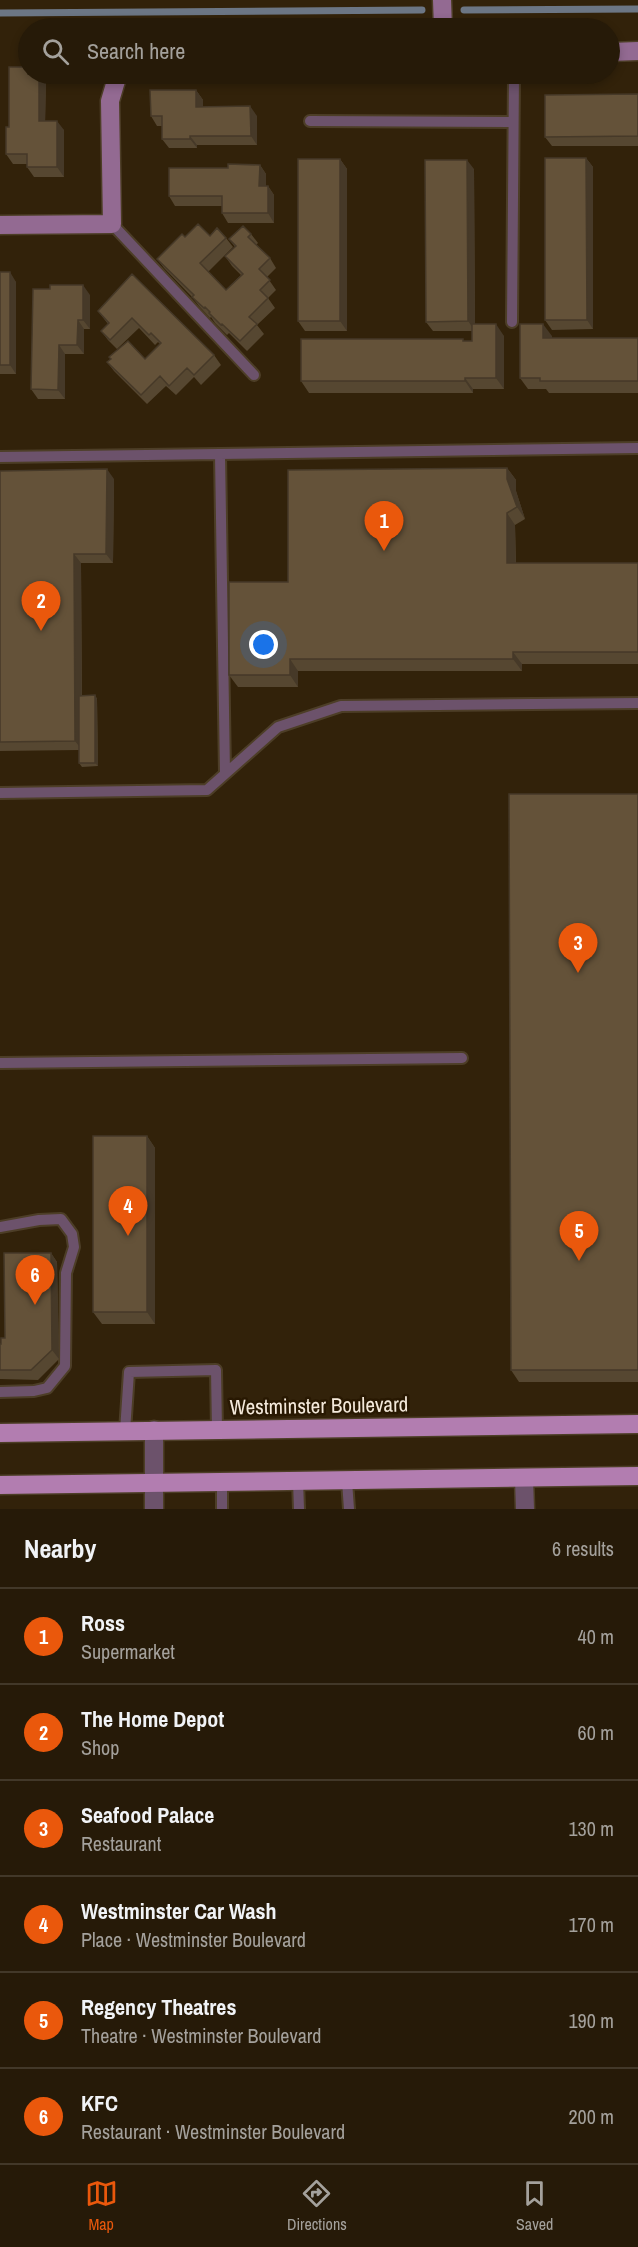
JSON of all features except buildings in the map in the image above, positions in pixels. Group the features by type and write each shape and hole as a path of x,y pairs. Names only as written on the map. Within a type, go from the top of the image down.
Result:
{"main road":[{"name":"Westminster Boulevard","path":"0,1433 638,1424"},
{"path":"0,1485 638,1476"}],"street":[{"path":"442,1 443,18"},
{"path":"620,52 638,51"},
{"path":"0,225 112,224 110,101 115,84"},
{"path":"154,1430 154,1509"},
{"path":"524,1479 525,1509"}],"lane":[{"path":"512,322 514,84"},
{"path":"310,121 512,122"},
{"path":"112,224 254,375"},
{"path":"0,457 638,448"},
{"path":"220,454 225,774"},
{"path":"0,793 207,790 278,727 341,706 638,703"},
{"path":"0,1064 462,1058"},
{"path":"0,1227 39,1220 61,1219 72,1234 74,1247 66,1273 65,1366 47,1388 34,1391 0,1392"},
{"path":"124,1431 129,1372 216,1370 217,1430"},
{"path":"347,1481 349,1509"},
{"path":"222,1482 222,1509"},
{"path":"298,1482 300,1509"}],"waterway":[{"path":"464,10 638,9"},
{"path":"0,13 422,10"}],"place":[{"name":"Ross","path":"384,551"},
{"name":"The Home Depot","path":"41,631"},
{"name":"Seafood Palace","path":"578,973"},
{"name":"Westminster Car Wash","path":"128,1236"},
{"name":"Regency Theatres","path":"579,1261"},
{"name":"KFC","path":"35,1305"}]}
